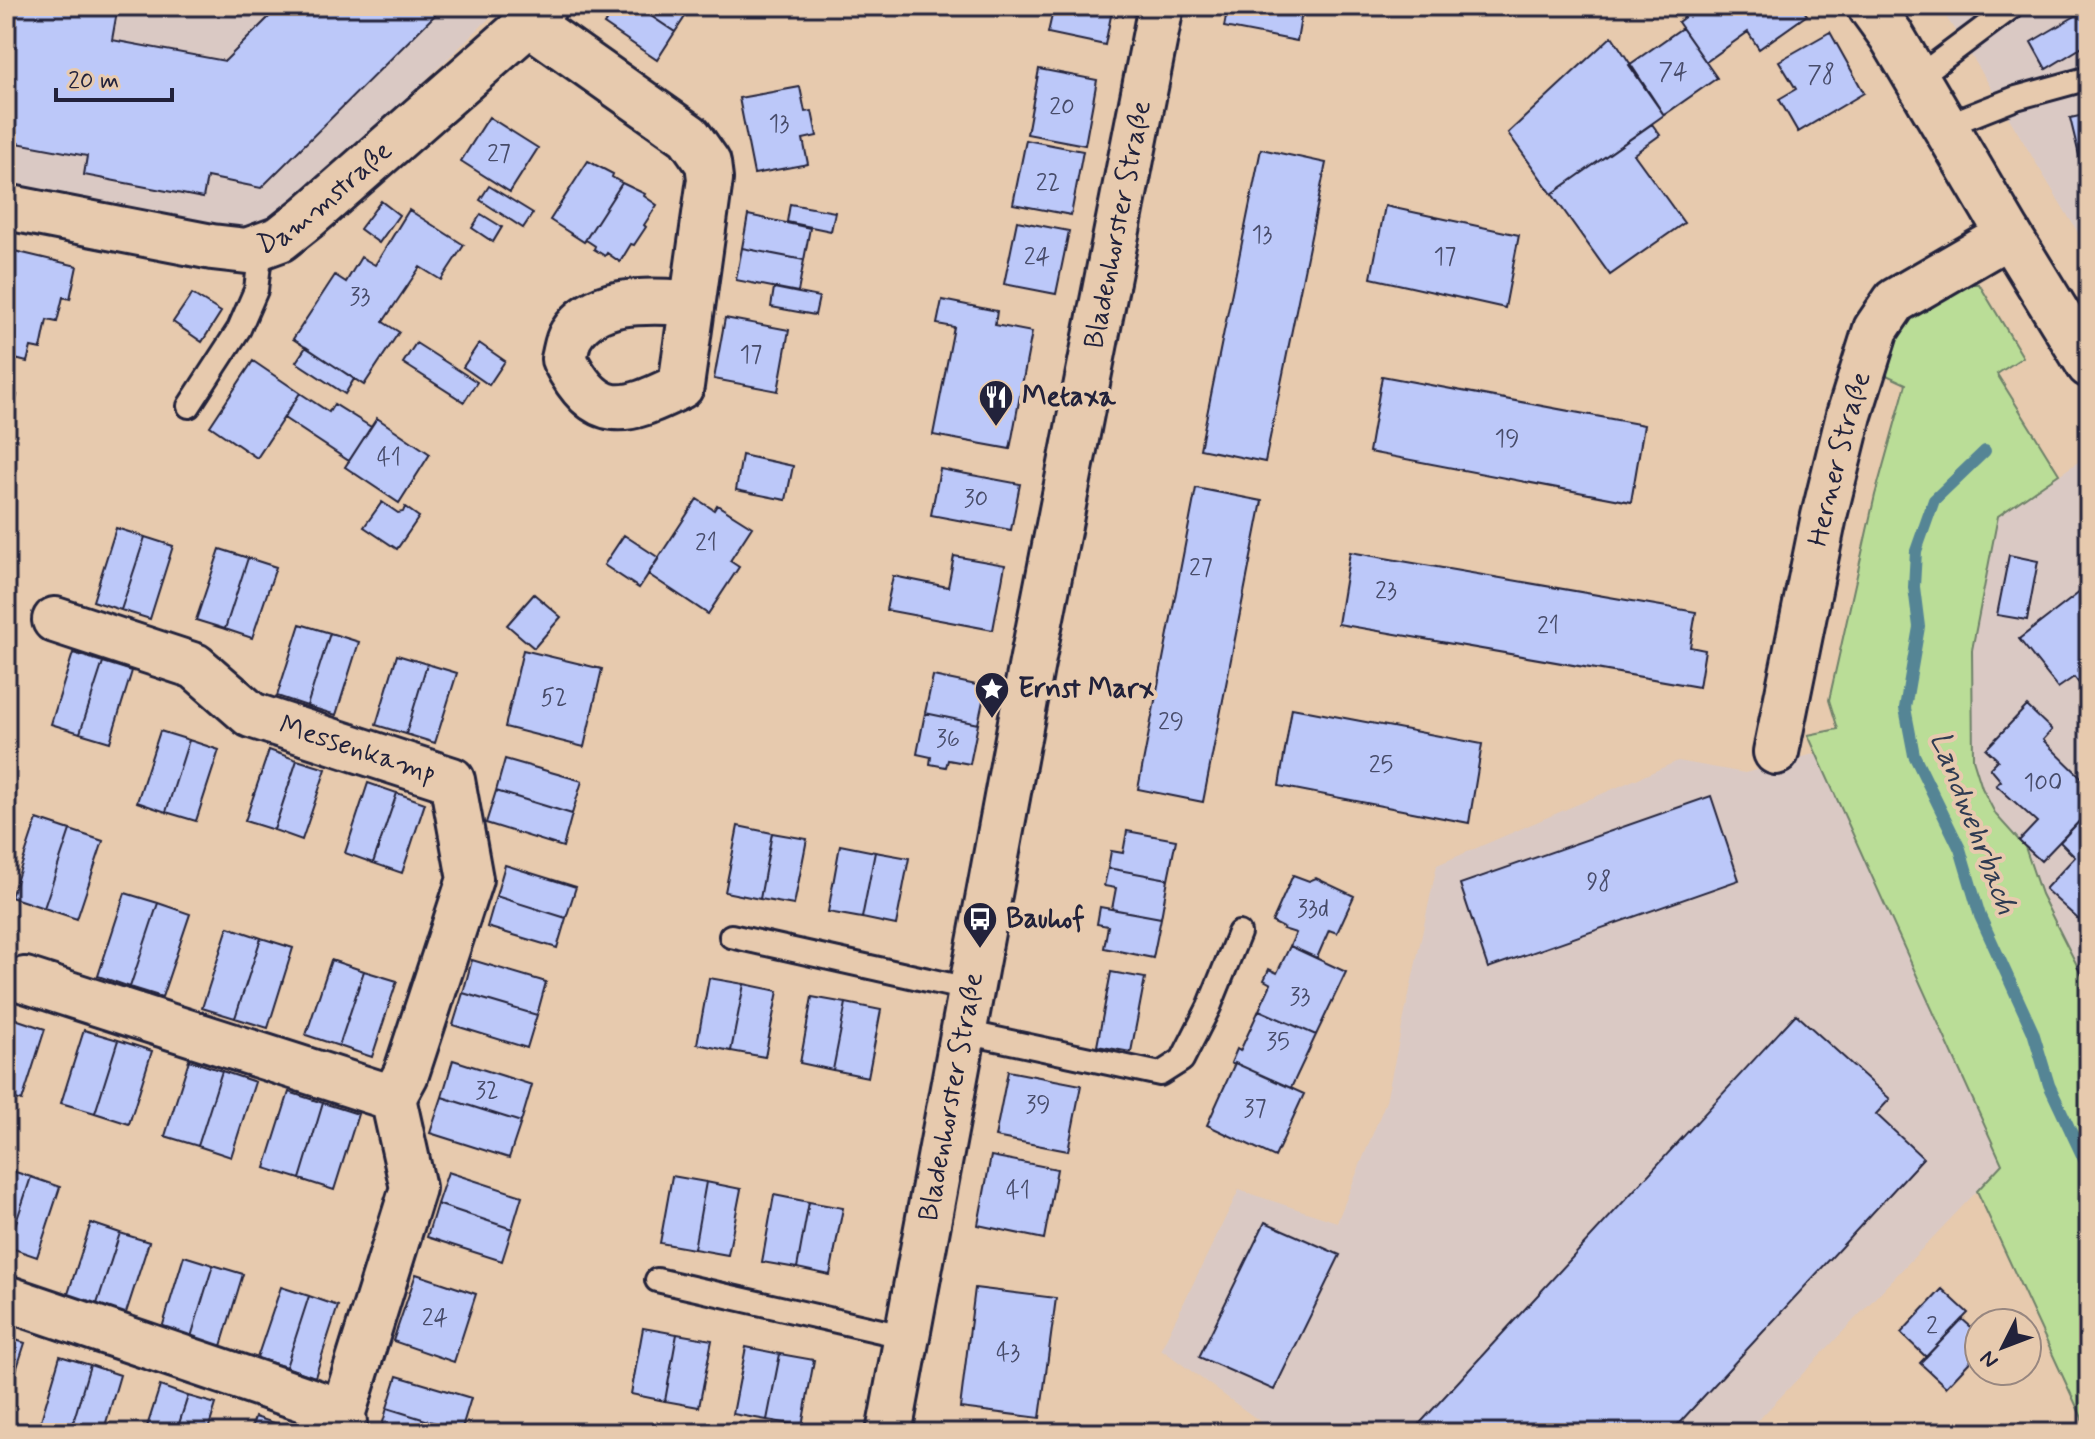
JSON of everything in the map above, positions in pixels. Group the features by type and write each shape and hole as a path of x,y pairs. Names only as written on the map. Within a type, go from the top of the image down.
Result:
{"street":[{"name":"Bladenhorster Straße","path":"889,1433 1031,668 1161,6"},
{"path":"1870,6 1917,78 2089,365"},
{"path":"537,15 689,136 708,163 710,179 692,303"},
{"name":"Dammstraße","path":"6,207 212,247 247,251 261,247 280,239 309,216 537,15"},
{"name":"Herner Straße","path":"1776,752 1824,516 1849,415 1876,329 1895,301 2009,235"},
{"name":"Messenkamp","path":"55,620 195,666 251,715 452,780 470,879 406,1074 393,1098"},
{"path":"6,1298 344,1423 413,1188 393,1098 25,980"}],"lane":[{"path":"1917,78 2013,6"},
{"path":"1945,126 2016,98 2089,78"},
{"path":"189,406 239,329 256,290 261,247"},
{"path":"964,1032 1160,1074 1182,1060 1209,1007 1239,933"},
{"path":"731,936 973,990"},
{"path":"657,1280 907,1337"}],"shaded area":[{"path":"6,6 502,6 289,213 256,228 222,231 6,189"},
{"path":"1939,6 2089,6 2089,251 1976,63"},
{"path":"2087,456 2089,989 2041,894 2025,847 1996,815 1982,788 1973,759 1972,650 1998,516"},
{"path":"1817,753 2002,1165 1746,1433 1276,1433 1161,1349 1239,1190 1337,1222 1386,1101 1437,865 1678,761 1745,773"}],"green space":[{"path":"1964,284 1979,284 2023,357 1997,374 2059,474 1998,516 1972,650 1973,759 1982,788 1996,815 2025,847 2041,894 2089,989 2089,1433 2043,1334 2043,1307 2031,1307 1977,1191 2002,1164 1808,735 1838,729 1829,700 1875,495 1906,384 1882,373 1900,328 1907,319"}],"building":[{"path":"7,6 118,6 112,40 225,61 280,6 444,6 261,188 207,177 203,198 84,175 87,156 6,141"},
{"path":"616,6 636,6 675,32 657,60 604,24"},
{"path":"636,6 692,6 675,32"},
{"path":"1054,6 1113,6 1105,45 1048,33"},
{"path":"1228,6 1303,6 1297,41 1224,27"},
{"path":"1699,6 1800,6 1807,15 1759,49 1748,32 1706,62 1678,22"},
{"path":"2089,8 2089,43 2046,69 2031,42"},
{"path":"1682,28 1717,78 1664,115 1629,65"},
{"path":"1830,32 1864,93 1798,132 1779,99 1796,89 1779,61"},
{"path":"1612,36 1664,115 1552,194 1508,133"},
{"path":"1039,69 1097,80 1085,145 1027,134"},
{"path":"800,87 805,112 812,111 817,136 803,139 808,164 754,174 739,98"},
{"path":"2089,114 2089,187 2087,188 2070,118"},
{"path":"489,117 538,148 510,192 461,161"},
{"path":"1652,124 1660,135 1634,154 1684,223 1610,275 1552,194"},
{"path":"1026,140 1083,151 1071,215 1013,204"},
{"path":"1261,149 1326,163 1265,462 1200,449"},
{"path":"588,161 613,174 612,177 622,183 584,242 550,220"},
{"path":"622,183 645,194 657,205 644,225 646,227 620,262 594,249 595,246 586,240 584,242"},
{"path":"489,186 533,213 523,228 480,200"},
{"path":"381,201 399,215 379,243 360,229"},
{"path":"790,204 835,212 831,231 787,222"},
{"path":"1385,206 1519,235 1505,308 1371,278"},
{"path":"409,210 464,245 441,280 420,267 383,322 399,332 364,385 293,339 335,275 346,282 361,257 375,265"},
{"path":"481,214 502,227 493,242 472,228"},
{"path":"748,215 810,228 804,260 742,248"},
{"path":"1017,221 1069,231 1056,294 1004,284"},
{"path":"742,248 804,260 798,292 736,280"},
{"path":"6,249 77,266 70,299 63,297 57,322 47,320 41,349 31,347 27,362 15,359 10,378 6,377"},
{"path":"774,288 819,297 815,315 771,307"},
{"path":"192,294 221,312 202,342 173,322"},
{"path":"942,300 997,311 995,325 1032,332 1010,449 933,435 954,327 937,324"},
{"path":"725,318 789,330 778,391 714,379"},
{"path":"416,343 477,382 464,402 403,363"},
{"path":"479,343 505,361 489,385 463,367"},
{"path":"306,347 354,379 345,394 296,362"},
{"path":"253,361 300,393 257,458 210,426"},
{"path":"1382,376 1644,425 1631,502 1369,452"},
{"path":"6,393 17,395 9,430 6,429"},
{"path":"300,393 329,412 334,404 371,427 349,461 284,418"},
{"path":"377,418 430,454 399,503 345,467"},
{"path":"742,455 793,466 786,500 736,490"},
{"path":"940,469 1020,484 1011,530 931,515"},
{"path":"1196,488 1262,501 1203,802 1138,789"},
{"path":"697,499 714,510 717,505 752,527 730,561 739,567 708,614 648,574"},
{"path":"382,502 398,513 403,512 405,507 419,517 397,549 364,527"},
{"path":"116,528 145,537 121,610 93,601"},
{"path":"624,535 659,558 639,588 604,565"},
{"path":"145,537 173,546 150,619 121,610"},
{"path":"220,549 248,558 225,629 196,620"},
{"path":"1350,552 1696,612 1690,647 1705,650 1699,687 1338,624"},
{"path":"2009,555 2038,561 2027,620 1997,615"},
{"path":"954,556 1005,565 993,630 886,610 893,576 948,587"},
{"path":"248,558 276,567 252,638 225,629"},
{"path":"2089,585 2089,696 2074,677 2058,688 2019,639"},
{"path":"534,594 561,617 534,648 507,625"},
{"path":"300,624 330,633 307,706 277,696"},
{"path":"330,633 359,642 336,715 307,706"},
{"path":"523,650 602,669 584,747 505,727"},
{"path":"73,653 103,662 80,733 51,724"},
{"path":"397,655 427,664 406,734 376,725"},
{"path":"103,662 132,671 110,742 80,733"},
{"path":"427,664 457,673 435,743 406,734"},
{"path":"933,676 986,687 978,724 925,713"},
{"path":"2027,706 2052,730 2043,740 2089,785 2089,811 2041,861 2019,841 2037,822 1996,785 2001,781 1990,768 1998,760 1986,749"},
{"path":"1292,708 1482,744 1469,823 1279,786"},
{"path":"925,713 978,724 970,764 948,760 946,767 930,764 931,757 917,754"},
{"path":"160,731 189,740 166,812 137,802"},
{"path":"189,740 219,750 196,821 166,812"},
{"path":"269,750 297,760 274,830 245,821"},
{"path":"505,759 582,781 572,814 496,791"},
{"path":"297,760 326,769 302,840 274,830"},
{"path":"368,783 397,793 373,863 345,853"},
{"path":"496,791 572,814 563,847 486,823"},
{"path":"397,793 425,803 402,873 373,863"},
{"path":"1711,796 1739,880 1488,968 1460,884"},
{"path":"2089,811 2089,929 2045,889 2075,857 2060,842"},
{"path":"37,819 70,830 44,908 11,897"},
{"path":"738,826 772,833 760,899 725,892"},
{"path":"70,830 103,841 77,919 44,908"},
{"path":"1127,831 1176,840 1168,879 1108,868 1111,851 1123,853"},
{"path":"772,833 807,839 794,905 760,899"},
{"path":"840,845 875,852 862,918 828,912"},
{"path":"875,852 909,858 896,925 862,918"},
{"path":"505,865 576,887 566,918 496,896"},
{"path":"1108,868 1168,879 1161,918 1112,909 1116,888 1104,886"},
{"path":"1293,875 1309,881 1316,878 1354,896 1337,933 1329,930 1317,958 1290,946 1296,933 1272,922"},
{"path":"125,893 158,903 130,987 98,976"},
{"path":"496,896 566,918 557,948 487,927"},
{"path":"158,903 190,914 162,997 130,987"},
{"path":"1100,907 1161,918 1153,958 1104,948 1108,926 1097,924"},
{"path":"228,927 261,938 235,1018 202,1008"},
{"path":"261,938 293,948 268,1028 235,1018"},
{"path":"1290,946 1346,972 1316,1035 1259,1010 1271,984 1264,980 1269,969 1277,973"},
{"path":"2089,959 2089,988 2077,966"},
{"path":"331,960 364,971 339,1046 306,1035"},
{"path":"472,960 546,982 537,1015 463,993"},
{"path":"364,971 397,981 372,1057 339,1046"},
{"path":"1111,972 1145,978 1131,1052 1097,1046"},
{"path":"709,978 744,984 731,1051 697,1044"},
{"path":"744,984 778,991 765,1057 731,1051"},
{"path":"463,993 537,1015 527,1048 453,1025"},
{"path":"812,997 846,1003 833,1070 800,1063"},
{"path":"846,1003 881,1010 868,1077 833,1070"},
{"path":"1259,1010 1316,1035 1291,1088 1231,1063"},
{"path":"1796,1014 1890,1099 1876,1114 1923,1158 1670,1433 1411,1433"},
{"path":"6,1016 45,1029 22,1101 6,1096"},
{"path":"84,1030 118,1040 95,1113 61,1103"},
{"path":"118,1040 152,1051 129,1124 95,1113"},
{"path":"189,1060 222,1071 198,1146 165,1136"},
{"path":"453,1060 532,1085 521,1122 442,1097"},
{"path":"1235,1063 1304,1094 1275,1157 1207,1125"},
{"path":"222,1071 255,1082 231,1157 198,1146"},
{"path":"1008,1071 1081,1085 1068,1151 995,1137"},
{"path":"289,1092 323,1103 300,1179 265,1168"},
{"path":"442,1097 521,1122 509,1158 430,1133"},
{"path":"323,1103 358,1114 334,1190 300,1179"},
{"path":"991,1156 1057,1169 1044,1239 978,1225"},
{"path":"6,1169 31,1177 8,1247 6,1247"},
{"path":"448,1172 522,1196 512,1229 437,1204"},
{"path":"672,1176 706,1182 694,1249 660,1243"},
{"path":"31,1177 60,1187 37,1257 8,1247"},
{"path":"706,1182 741,1189 728,1255 694,1249"},
{"path":"774,1195 809,1202 797,1268 762,1262"},
{"path":"809,1202 843,1208 830,1275 797,1268"},
{"path":"437,1204 512,1229 502,1261 427,1237"},
{"path":"1265,1222 1340,1255 1274,1390 1199,1357"},
{"path":"91,1223 120,1233 96,1307 67,1297"},
{"path":"120,1233 149,1242 125,1316 96,1307"},
{"path":"184,1256 213,1265 191,1337 162,1328"},
{"path":"213,1265 243,1274 221,1346 191,1337"},
{"path":"416,1274 476,1294 454,1362 393,1341"},
{"path":"281,1287 309,1296 286,1367 257,1358"},
{"path":"975,1288 1056,1298 1040,1418 960,1408"},
{"path":"1942,1289 1963,1308 1963,1318 1926,1357 1901,1333"},
{"path":"309,1296 338,1306 315,1377 286,1367"},
{"path":"1963,1320 1963,1369 1946,1387 1920,1363"},
{"path":"643,1328 677,1334 665,1401 631,1394"},
{"path":"677,1334 712,1340 699,1407 665,1401"},
{"path":"6,1337 25,1343 6,1402"},
{"path":"746,1347 780,1354 767,1420 733,1414"},
{"path":"780,1354 814,1360 802,1426 767,1420"},
{"path":"60,1356 90,1365 70,1433 39,1427"},
{"path":"90,1365 120,1375 103,1433 70,1433"},
{"path":"397,1376 471,1398 461,1431 387,1408"},
{"path":"160,1386 188,1396 176,1433 145,1433"},
{"path":"188,1396 216,1404 207,1433 176,1433"},
{"path":"387,1408 461,1431 461,1433 380,1433"},
{"path":"255,1417 284,1426 282,1433 250,1433"},
{"path":"284,1426 306,1433 282,1433"}],"waterway":[{"name":"Landwehrbach","path":"1985,451 1934,500 1916,551 1914,587 1919,627 1905,708 1914,755 1960,849 1980,916 2033,1032 2049,1085 2089,1170"}],"place":[{"name":"Metaxa","path":"996,428"},
{"name":"Ernst Marx","path":"992,720"},
{"name":"Bauhof","path":"980,950"}]}
